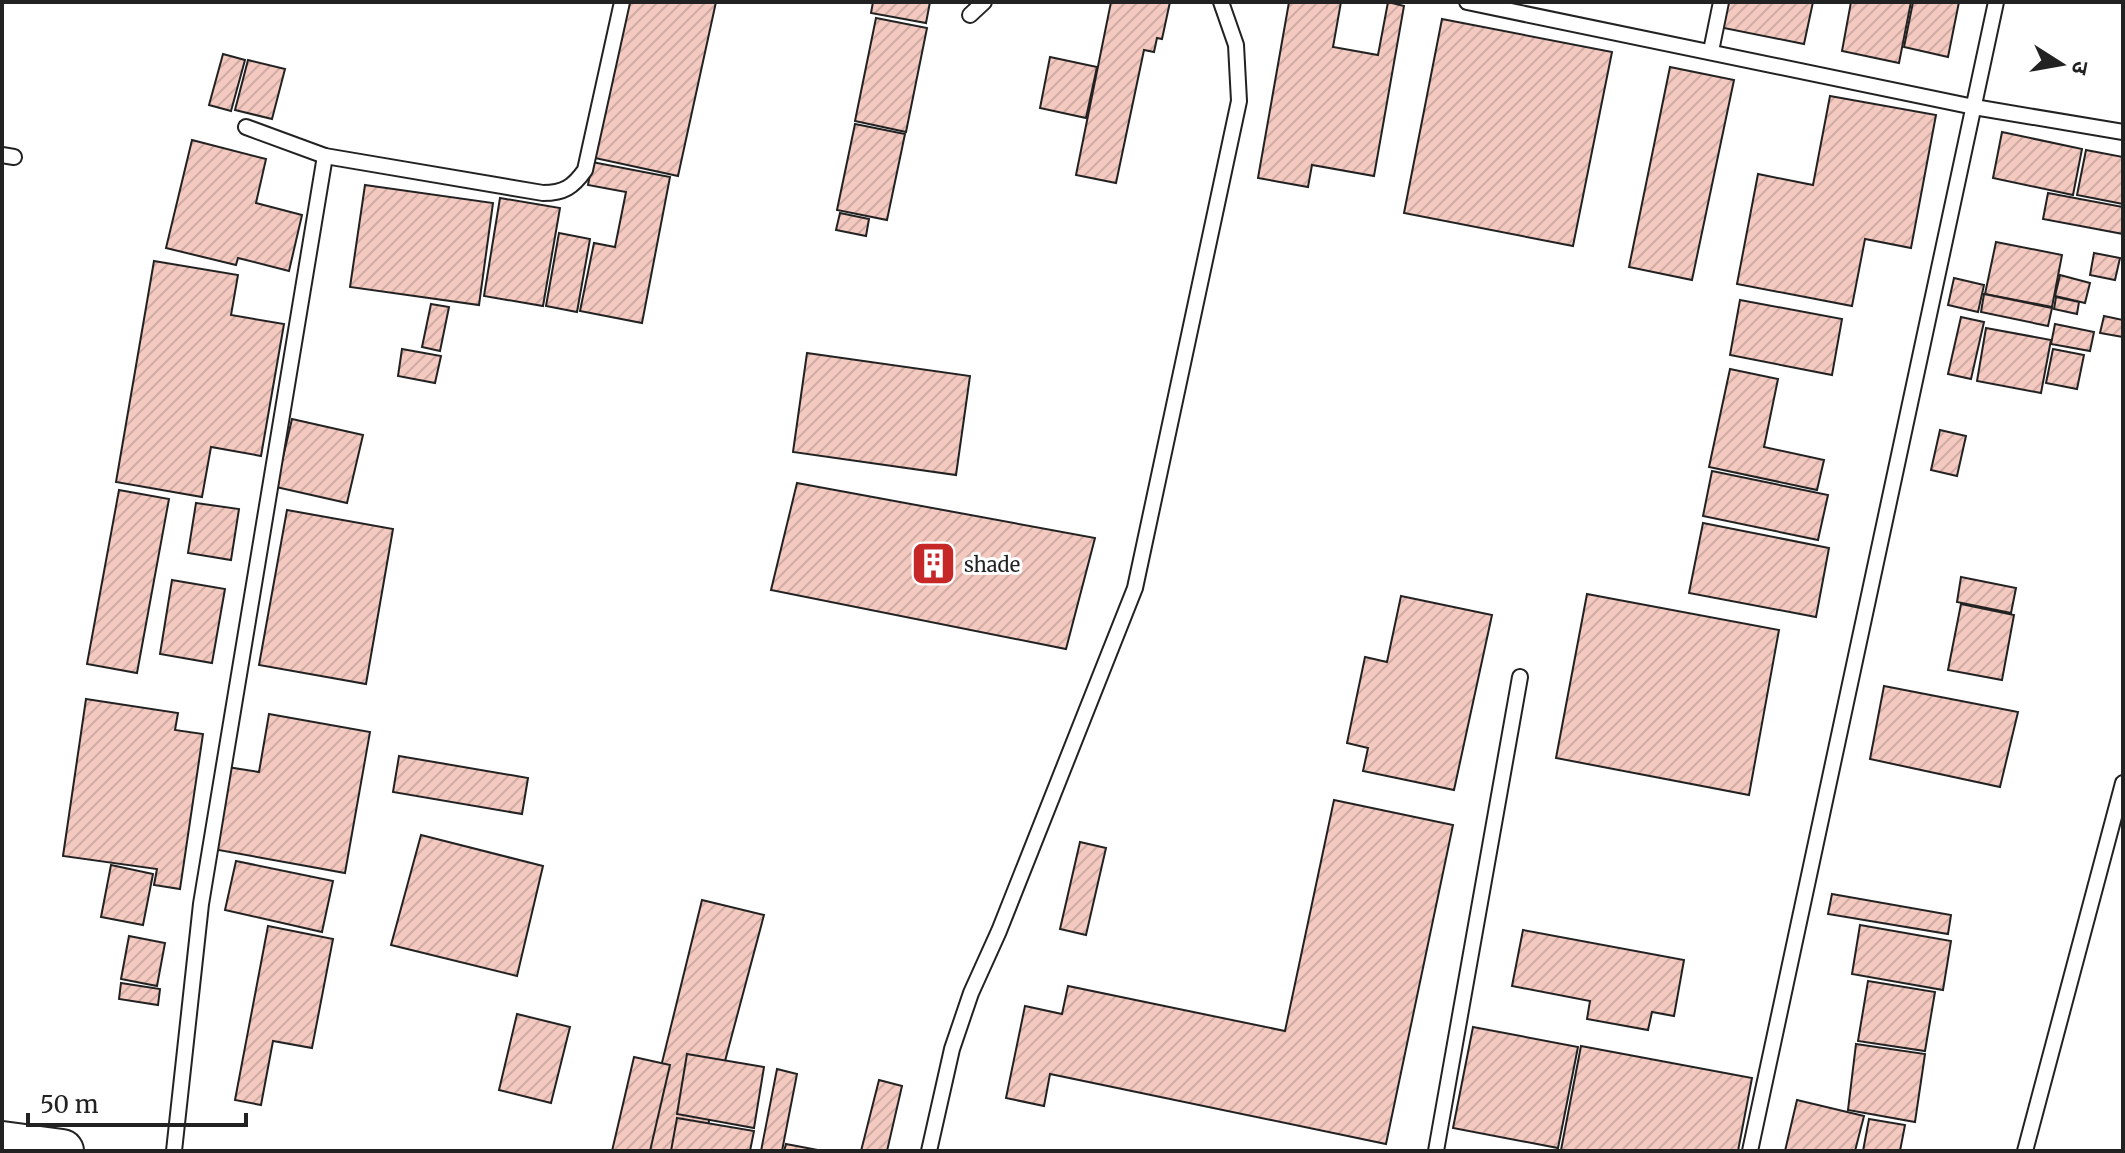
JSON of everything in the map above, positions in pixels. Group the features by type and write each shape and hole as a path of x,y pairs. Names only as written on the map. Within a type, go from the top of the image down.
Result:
{"main road":[{"path":"2,1143 62,1151"}],"lane":[{"path":"246,127 325,156 543,193 560,193 575,184 585,170 622,2"},
{"path":"970,15 984,2"},
{"path":"929,1151 952,1049 971,993 1005,916 1135,588 1239,101 1236,45 1221,2"},
{"path":"1467,2 1974,107 2123,132"},
{"path":"1711,51 1721,2"},
{"path":"1750,1151 1996,2"},
{"path":"174,1151 201,904 325,156"},
{"path":"1436,1151 1520,677"},
{"path":"2025,1151 2123,783"}],"building":[{"path":"629,2 716,2 678,176 595,158"},
{"path":"873,2 930,2 926,23 871,13"},
{"path":"1111,2 1170,2 1162,39 1157,38 1154,52 1144,50 1116,183 1076,175"},
{"path":"1289,2 1341,2 1333,47 1378,55 1388,2 1404,6 1374,176 1312,165 1308,187 1258,178"},
{"path":"1714,2 1813,2 1804,44 1709,25"},
{"path":"1851,2 1911,2 1899,63 1842,51"},
{"path":"1913,2 1959,2 1948,57 1904,47"},
{"path":"876,18 927,28 906,132 855,121"},
{"path":"1442,19 1612,52 1573,246 1404,213"},
{"path":"223,54 245,60 231,111 209,105"},
{"path":"1050,57 1097,67 1086,118 1040,108"},
{"path":"248,60 285,69 272,119 235,110"},
{"path":"1670,67 1734,80 1692,280 1629,267"},
{"path":"1830,96 1936,115 1911,248 1865,239 1852,306 1737,284 1758,174 1813,185"},
{"path":"855,124 905,134 887,220 837,210"},
{"path":"2002,132 2082,149 2073,195 1993,178"},
{"path":"192,140 266,159 256,203 302,215 289,271 238,258 236,265 166,248"},
{"path":"2086,150 2123,157 2123,204 2077,195"},
{"path":"592,162 670,177 642,323 580,311 594,243 615,247 626,192 588,185"},
{"path":"365,185 493,203 479,305 350,287"},
{"path":"2048,193 2123,207 2123,234 2043,219"},
{"path":"500,198 560,208 543,306 484,296"},
{"path":"840,213 869,219 866,236 836,230"},
{"path":"559,233 590,239 577,312 546,306"},
{"path":"1996,242 2062,255 2052,307 1985,294"},
{"path":"2094,253 2120,258 2115,280 2090,275"},
{"path":"154,261 238,275 231,315 284,324 261,456 211,447 202,497 116,482"},
{"path":"2060,275 2090,283 2085,303 2055,296"},
{"path":"1954,278 1984,285 1978,312 1948,305"},
{"path":"1984,294 2052,308 2048,326 1981,312"},
{"path":"2056,297 2079,302 2077,314 2054,309"},
{"path":"1740,300 1842,319 1832,375 1730,355"},
{"path":"431,304 449,307 440,351 422,347"},
{"path":"2104,316 2123,320 2123,337 2100,333"},
{"path":"1961,317 1984,322 1971,379 1948,374"},
{"path":"2055,324 2094,332 2090,351 2051,344"},
{"path":"1986,328 2051,340 2041,393 1977,381"},
{"path":"402,349 441,356 435,383 398,376"},
{"path":"2053,349 2084,355 2077,389 2046,383"},
{"path":"807,353 970,376 956,475 793,452"},
{"path":"1730,369 1778,379 1764,447 1824,460 1817,490 1709,467"},
{"path":"292,419 363,435 347,503 276,487"},
{"path":"1940,430 1966,436 1957,476 1931,470"},
{"path":"1712,471 1828,495 1818,540 1703,516"},
{"name":"shade","path":"797,483 1095,538 1066,649 771,590"},
{"path":"119,490 169,499 137,673 87,664"},
{"path":"196,503 239,509 231,560 188,553"},
{"path":"287,510 393,529 366,684 259,665"},
{"path":"1703,523 1829,548 1816,617 1689,593"},
{"path":"1961,577 2016,588 2011,613 1957,602"},
{"path":"172,580 225,589 212,663 160,654"},
{"path":"1587,594 1779,630 1749,795 1556,758"},
{"path":"1401,596 1492,615 1454,790 1363,771 1368,748 1347,743 1365,657 1387,662"},
{"path":"1961,604 2014,615 2002,680 1948,670"},
{"path":"1884,686 2018,712 2000,787 1870,759"},
{"path":"86,699 178,713 175,730 203,734 180,889 154,885 157,869 63,856"},
{"path":"269,714 370,732 345,873 213,849 227,767 259,772"},
{"path":"399,756 528,778 522,814 393,792"},
{"path":"1334,800 1453,825 1386,1144 1050,1074 1044,1106 1006,1098 1025,1006 1062,1014 1068,986 1285,1031"},
{"path":"421,835 543,866 517,976 391,945"},
{"path":"1080,842 1106,848 1086,935 1060,929"},
{"path":"236,861 333,881 322,932 225,910"},
{"path":"111,865 153,874 143,925 101,917"},
{"path":"1832,894 1951,915 1948,934 1828,914"},
{"path":"702,900 764,915 701,1151 641,1148"},
{"path":"1860,925 1951,941 1943,990 1852,974"},
{"path":"268,926 333,939 312,1048 273,1041 261,1105 235,1100"},
{"path":"1523,930 1684,960 1674,1016 1652,1012 1648,1030 1587,1019 1590,1001 1512,986"},
{"path":"129,936 165,943 157,986 121,979"},
{"path":"1868,981 1935,992 1925,1051 1858,1041"},
{"path":"121,983 160,989 158,1005 119,999"},
{"path":"517,1014 570,1027 551,1103 499,1090"},
{"path":"1473,1027 1578,1047 1558,1148 1453,1128"},
{"path":"1856,1044 1925,1054 1915,1122 1848,1110"},
{"path":"1581,1046 1752,1078 1738,1151 1561,1150"},
{"path":"687,1054 764,1067 754,1128 677,1114"},
{"path":"634,1057 670,1065 650,1151 612,1151"},
{"path":"777,1069 797,1074 782,1151 761,1151"},
{"path":"879,1080 902,1086 887,1151 861,1151"},
{"path":"1797,1100 1864,1116 1855,1151 1785,1151"},
{"path":"677,1118 754,1131 750,1151 671,1151"},
{"path":"1869,1119 1905,1125 1900,1151 1863,1151"},
{"path":"786,1144 823,1151 784,1151"}],"place":[{"name":"shade","path":"933,564"}]}
